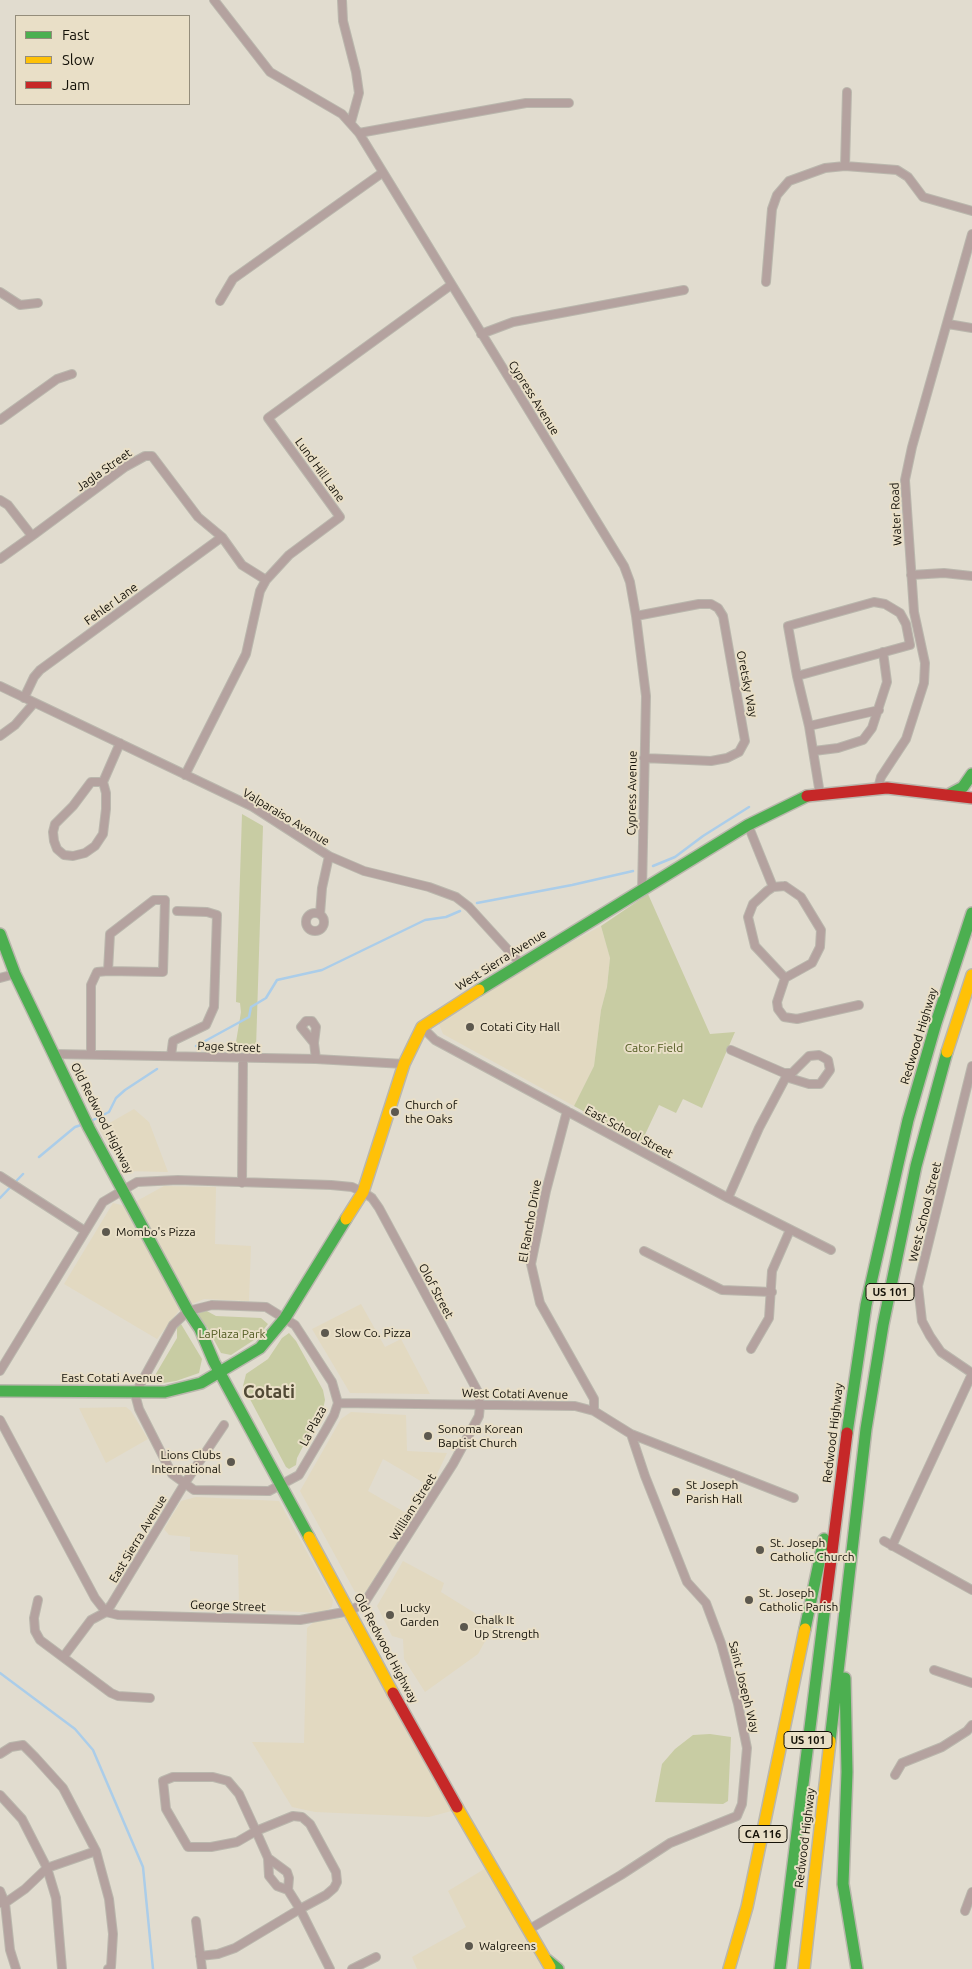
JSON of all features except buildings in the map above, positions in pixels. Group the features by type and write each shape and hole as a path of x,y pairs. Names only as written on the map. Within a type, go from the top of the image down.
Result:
{"main road":[{"path":"948,795 964,786 972,774"},
{"name":"West Sierra Avenue","path":"422,1026 520,963 642,891 748,825 793,800 820,794 878,788 972,798"},
{"name":"Redwood Highway","path":"780,1969 855,1369 880,1238 924,1061 972,913"},
{"name":"Old Redwood Highway","path":"0,934 15,974 83,1117 188,1311 189,1324 194,1332 202,1337 431,1762 549,1965"},
{"name":"Redwood Highway","path":"804,1969 866,1429 896,1258 932,1107 972,975"},
{"path":"221,1374 260,1348 284,1318 363,1192 404,1064 422,1026"},
{"name":"East Cotati Avenue","path":"0,1391 135,1394 165,1392 201,1383 221,1374"},
{"name":"CA 116","path":"729,1969 747,1907 824,1538 837,1510"},
{"path":"844,1616 847,1772 842,1884 857,1969"},
{"path":"549,1965 558,1969"}],"street":[{"name":"Cypress Avenue","path":"214,0 270,72 330,106 351,122 359,133 624,566 630,582 636,616 646,696 642,891"},
{"path":"342,0 343,21 359,92 351,122"},
{"path":"845,166 847,92"},
{"path":"359,133 526,102 569,103"},
{"path":"766,282 772,210 779,191 795,179 825,168 845,166 897,170 908,177 923,197 972,211"},
{"path":"220,301 233,279 382,173"},
{"name":"Water Road","path":"878,788 880,777 898,752 909,732 925,677 924,656 914,612 905,490 906,472 972,234"},
{"name":"Lund Hill Lane","path":"185,775 246,654 260,591 266,580 289,555 340,517 268,418 451,285"},
{"path":"481,334 513,322 684,290"},
{"path":"0,292 20,305 38,303"},
{"path":"948,324 972,328"},
{"path":"0,420 57,379 72,374"},
{"name":"Jagla Street","path":"0,559 125,466 145,456 152,456 198,517 222,537"},
{"path":"0,500 8,505 32,536"},
{"path":"222,537 242,565 266,580"},
{"name":"Fehler Lane","path":"24,698 34,677 40,670 222,537"},
{"path":"911,575 944,573 972,576"},
{"path":"797,676 910,645 906,624 900,613 886,604 874,602 788,626 797,676 814,751 820,794"},
{"name":"Oretsky Way","path":"636,616 699,604 711,604 718,608 723,616 745,740 739,752 727,758 711,760 644,758"},
{"path":"814,751 838,748 863,740 872,728 887,682 883,652"},
{"name":"Valparaiso Avenue","path":"0,686 253,807 328,856 364,871 429,887 456,897 469,907 520,963"},
{"path":"0,736 15,725 34,703"},
{"path":"809,726 879,710"},
{"path":"103,782 90,782 73,806 56,824 52,832 54,841 57,849 64,855 73,856 85,852 95,846 103,834 106,793 103,782 120,743"},
{"path":"748,825 773,887"},
{"path":"320,914 322,888 328,856"},
{"path":"785,978 755,946 748,917 753,904 773,887 785,886 801,897 820,930 820,947 812,963 785,978 777,1002 778,1009 784,1017 797,1019 859,1005"},
{"path":"91,1054 91,984 96,972 163,972 166,900 154,900 110,934 108,971"},
{"path":"171,1056 173,1041 206,1025 214,1007 216,915 207,912 177,911"},
{"path":"0,978 15,974"},
{"name":"East School Street","path":"422,1026 435,1040 728,1198 831,1250"},
{"path":"314,1043 316,1059"},
{"path":"728,1198 785,1075 797,1070 809,1056 819,1055 828,1060 830,1070 820,1084 809,1084 785,1075 731,1050"},
{"name":"Page Street","path":"54,1054 316,1059 404,1064"},
{"path":"242,1183 243,1059"},
{"name":"West School Street","path":"972,1066 918,1286 922,1321 930,1336 942,1352 972,1374"},
{"name":"El Rancho Drive","path":"566,1111 546,1191 531,1264 540,1302 594,1398 594,1411"},
{"path":"0,1176 85,1231"},
{"path":"0,1371 103,1202 138,1181 331,1185 352,1187 363,1192"},
{"name":"Olof Street","path":"363,1192 372,1198 379,1208 478,1392 480,1405"},
{"path":"751,1349 770,1318 772,1271 790,1230"},
{"path":"644,1251 722,1290 772,1292"},
{"name":"La Plaza","path":"185,1484 194,1490 236,1491 269,1490 282,1485 298,1475 333,1418 338,1403 332,1382 301,1332 284,1318 266,1307 212,1305 188,1311"},
{"path":"185,1484 172,1474 147,1427 135,1394 173,1324 188,1311"},
{"path":"892,1546 972,1374"},
{"name":"West Cotati Avenue","path":"338,1403 576,1406 594,1411 631,1434 794,1498"},
{"name":"William Street","path":"350,1611 365,1602 398,1553 465,1443 479,1416 480,1405"},
{"path":"0,1420 95,1598 106,1612"},
{"name":"East Sierra Avenue","path":"64,1656 91,1620 106,1612 185,1484 224,1426"},
{"name":"Saint Joseph Way","path":"528,1930 622,1875 670,1843 737,1816 742,1804 747,1748 738,1704 721,1643 706,1603 687,1582 645,1476 631,1434"},
{"path":"884,1541 972,1590"},
{"path":"38,1600 34,1612 35,1631 40,1640 118,1696 150,1698"},
{"name":"George Street","path":"106,1612 118,1615 300,1620 350,1611"},
{"path":"934,1670 972,1683"},
{"path":"895,1775 902,1763 942,1747 967,1731 972,1725"},
{"path":"0,1754 10,1747 23,1745 63,1788 96,1851 109,1899 113,1934 110,1968"},
{"path":"200,1956 218,1954 235,1948 300,1908 326,1895 334,1888 337,1882 336,1872 310,1824 302,1817 293,1816 256,1831 237,1842 188,1847 174,1826 166,1809 163,1781 173,1777 213,1777 228,1781 239,1794 256,1831 268,1858 269,1876 277,1886 288,1890 300,1908 330,1969"},
{"path":"0,1795 22,1819 47,1868 56,1898 62,1969"},
{"path":"2,1903 25,1889 47,1868 96,1851"},
{"path":"268,1858 287,1872 289,1878 288,1890"},
{"path":"0,1891 10,1950 16,1969"},
{"path":"965,1911 972,1892"},
{"path":"196,1921 202,1969"},
{"path":"352,1969 376,1957"}],"shaded area":[{"path":"601,926 610,958 607,987 601,1010 594,1066 574,1106 443,1034 439,1024 504,978"},
{"path":"134,1109 149,1122 168,1172 124,1171 99,1129"},
{"path":"164,1186 216,1187 215,1244 251,1246 249,1301 204,1299 192,1304 135,1202"},
{"path":"113,1203 126,1206 181,1308 157,1339 64,1284"},
{"path":"361,1304 385,1347 401,1339 430,1394 350,1393 312,1329"},
{"path":"126,1407 131,1411 148,1439 106,1463 79,1408"},
{"path":"351,1412 406,1415 407,1451 447,1453 431,1487 383,1459 368,1491 413,1517 368,1590 364,1593 355,1592 300,1491 341,1419"},
{"path":"196,1497 279,1501 333,1600 332,1607 322,1613 239,1609 238,1555 190,1551 190,1537 169,1535 164,1529 181,1501"},
{"path":"403,1561 444,1583 441,1592 494,1625 478,1654 425,1692 404,1659 403,1639 392,1636 377,1606"},
{"path":"346,1618 455,1810 429,1817 315,1812 292,1807 252,1742 304,1743 307,1628 315,1621"},
{"path":"486,1868 543,1969 417,1969 412,1957 466,1927 448,1891"}],"green space":[{"path":"242,814 263,826 256,1048 235,1048 241,1012 240,1003 236,1002"},
{"name":"Cator Field","path":"648,894 710,1034 735,1032 702,1108 683,1099 676,1113 659,1105 641,1143 574,1106 594,1066 601,1010 607,987 610,958 601,926"},
{"name":"LaPlaza Park","path":"205,1310 216,1316 261,1318 268,1324 257,1338 231,1355 221,1353 198,1315 199,1311"},
{"name":"LaPlaza Park","path":"181,1324 202,1359 199,1373 176,1381 157,1384 154,1377 177,1338 177,1325"},
{"name":"LaPlaza Park","path":"289,1333 296,1341 323,1390 325,1400 320,1423 314,1425 297,1458 296,1465 289,1469 286,1467 243,1386 246,1374 268,1359 282,1338"},
{"path":"710,1734 731,1737 728,1801 723,1804 655,1802 662,1764 675,1749 693,1735"}],"waterway":[{"path":"653,866 675,857 703,836 749,807"},
{"path":"477,903 633,871"},
{"path":"196,1046 249,1017 251,1007 266,998 277,980 322,970 425,920 446,917 460,911"},
{"path":"89,1122 109,1112 116,1098 157,1069"},
{"path":"39,1157 75,1127 84,1124"},
{"path":"0,1198 23,1174"},
{"path":"0,1673 75,1729 93,1750 143,1867 153,1969"}],"traffic: fast":[{"path":"948,795 963,787 972,774"},
{"path":"479,990 748,825 807,796"},
{"path":"847,1433 866,1305 908,1120 936,1023 972,913"},
{"path":"0,934 15,974 89,1128 188,1311 200,1329 214,1362 309,1537"},
{"path":"830,1741 866,1429 883,1325 916,1166 947,1052"},
{"path":"0,1391 165,1392 201,1383 260,1348 285,1318 346,1219"},
{"path":"805,1629 824,1539"},
{"path":"780,1969 825,1607"},
{"path":"845,1678 847,1772 843,1884 857,1969"},
{"path":"547,1960 558,1969"}],"traffic: slow":[{"path":"947,1052 972,975"},
{"path":"346,1219 363,1192 404,1064 422,1027 479,990"},
{"path":"309,1537 393,1693"},
{"path":"729,1969 747,1907 805,1629"},
{"path":"804,1969 830,1741"},
{"path":"457,1807 550,1967"}],"traffic: jam":[{"path":"807,796 887,788 972,798"},
{"path":"825,1607 847,1433"},
{"path":"393,1693 457,1807"}],"place":[{"name":"Cotati City Hall","path":"470,1027"},
{"name":"Church of the Oaks","path":"395,1112"},
{"name":"Mombo's Pizza","path":"106,1232"},
{"name":"Slow Co. Pizza","path":"325,1333"},
{"name":"Sonoma Korean Baptist Church","path":"428,1436"},
{"name":"Lions Clubs International","path":"231,1462"},
{"name":"St Joseph Parish Hall","path":"676,1492"},
{"name":"St. Joseph Catholic Church","path":"760,1550"},
{"name":"St. Joseph Catholic Parish","path":"749,1600"},
{"name":"Lucky Garden","path":"390,1615"},
{"name":"Chalk It Up Strength","path":"464,1627"},
{"name":"Walgreens","path":"469,1946"}],"district":[{"name":"Cotati","path":"269,1392"}]}
